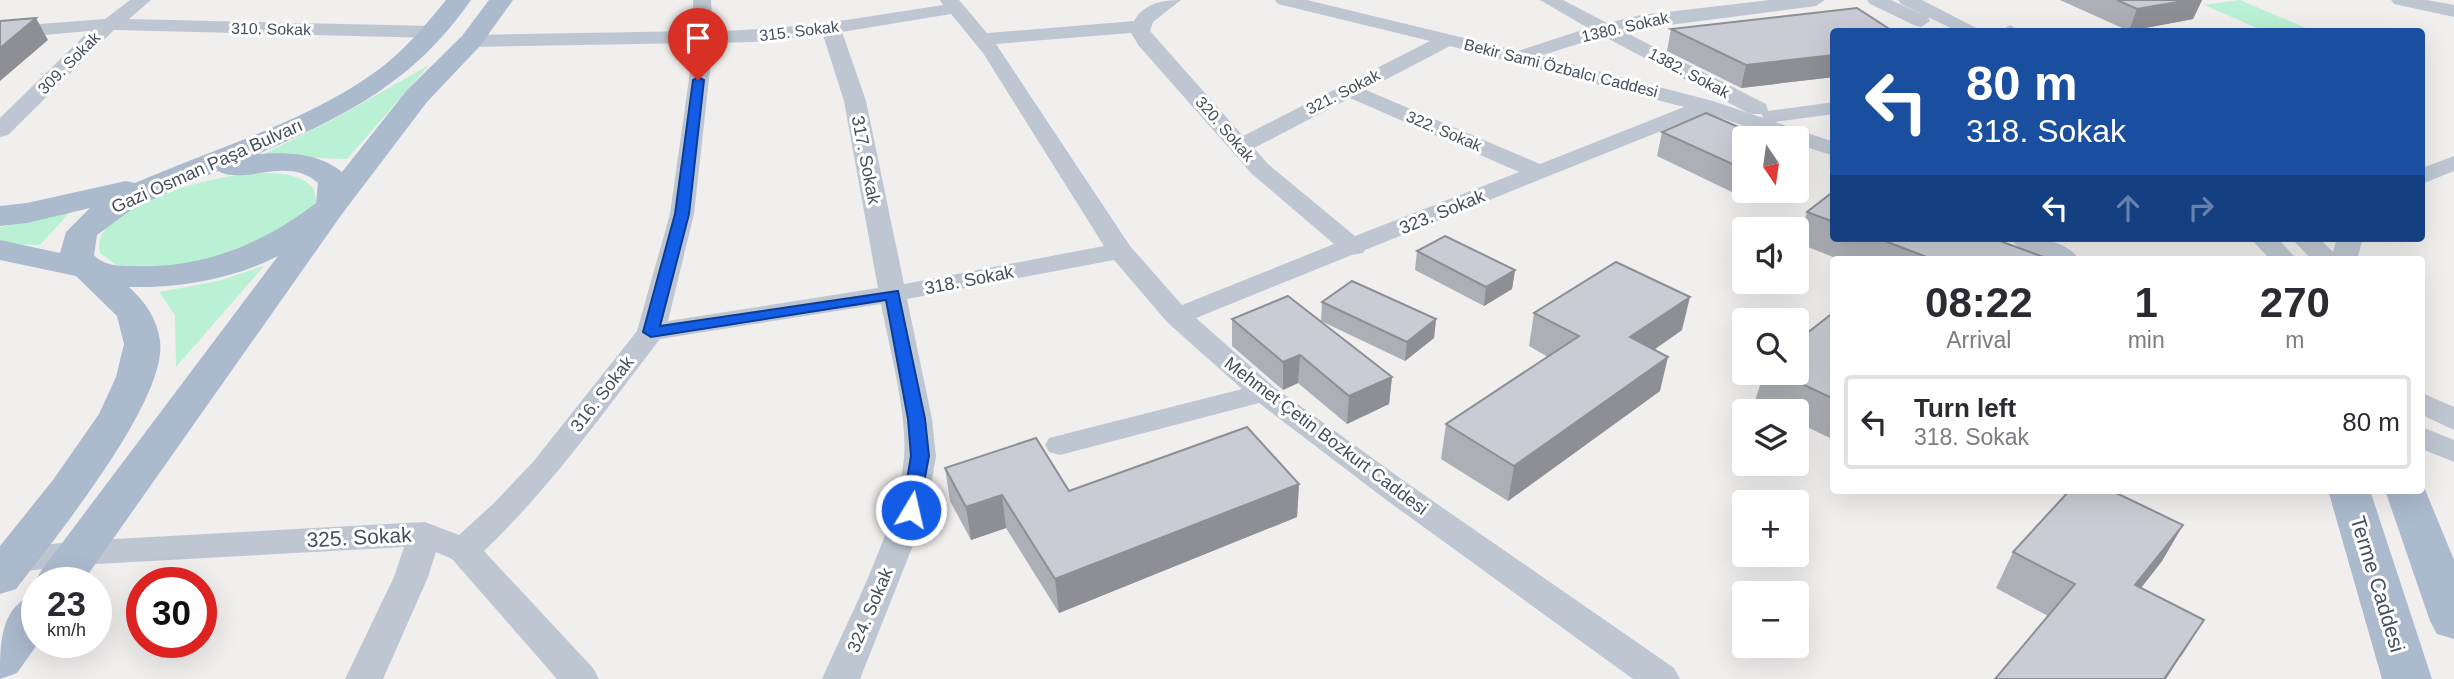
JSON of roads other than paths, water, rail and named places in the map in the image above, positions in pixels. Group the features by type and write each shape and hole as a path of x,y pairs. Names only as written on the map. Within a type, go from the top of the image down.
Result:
{"main road":[{"name":"Gazi Osman Paşa Bulvarı","path":"4,566 81,475 121,409 136,373 142,341 137,319 117,294 77,257 75,249 83,231 117,204 289,130 372,86 399,68 459,0"},
{"path":"69,567 331,207 417,96 471,41 500,0"},
{"path":"0,216 27,213 250,163 299,164 321,170 334,181 331,207 292,237 257,253 217,266 175,275 136,277 0,250"},
{"name":"Terme Caddesi","path":"2350,494 2407,679"},
{"path":"2407,494 2454,621"},
{"path":"0,660 21,632"}],"street":[{"name":"309. Sokak","path":"5,121 109,24 142,0"},
{"name":"316. Sokak","path":"464,550 506,511 544,470 651,332 682,214 704,39 702,0"},
{"path":"981,39 1142,26 1144,19 1172,0"},
{"name":"Bekir Sami Özbalcı Caddesi","path":"1284,0 1519,57 1705,106 1830,148"},
{"name":"1382. Sokak","path":"1549,0 1830,147"},
{"name":"1380. Sokak","path":"1519,57 1604,29 1691,13 1816,0"},
{"path":"1876,0 1935,28"},
{"path":"1907,0 1966,28"},
{"path":"2400,0 2454,10"},
{"name":"315. Sokak","path":"471,41 704,39 831,28 953,4"},
{"name":"Mehmet Çetin Bozkurt Caddesi","path":"953,4 981,39 1120,251 1177,316 1264,393 1396,491 1661,679"},
{"name":"310. Sokak","path":"0,33 109,24 433,32"},
{"name":"320. Sokak","path":"1142,26 1140,31 1146,42 1260,169 1354,247"},
{"name":"317. Sokak","path":"831,28 855,101 893,294"},
{"name":"321. Sokak","path":"1239,147 1449,40"},
{"name":"322. Sokak","path":"1349,90 1540,172"},
{"name":"323. Sokak","path":"1177,316 1705,106"},
{"path":"1772,116 1830,109"},
{"path":"2425,176 2454,163"},
{"path":"2031,242 2060,256"},
{"path":"2267,242 2281,256"},
{"path":"2308,242 2323,256"},
{"name":"318. Sokak","path":"651,332 893,294 1120,251"},
{"name":"324. Sokak","path":"841,679 911,510 920,456 917,419 893,294"},
{"path":"1060,445 1264,393"},
{"path":"2425,404 2454,420"},
{"path":"2425,438 2454,452"},
{"path":"364,679 411,577 425,534"},
{"name":"325. Sokak","path":"4,566 78,554 425,534 464,550 580,679"}]}
